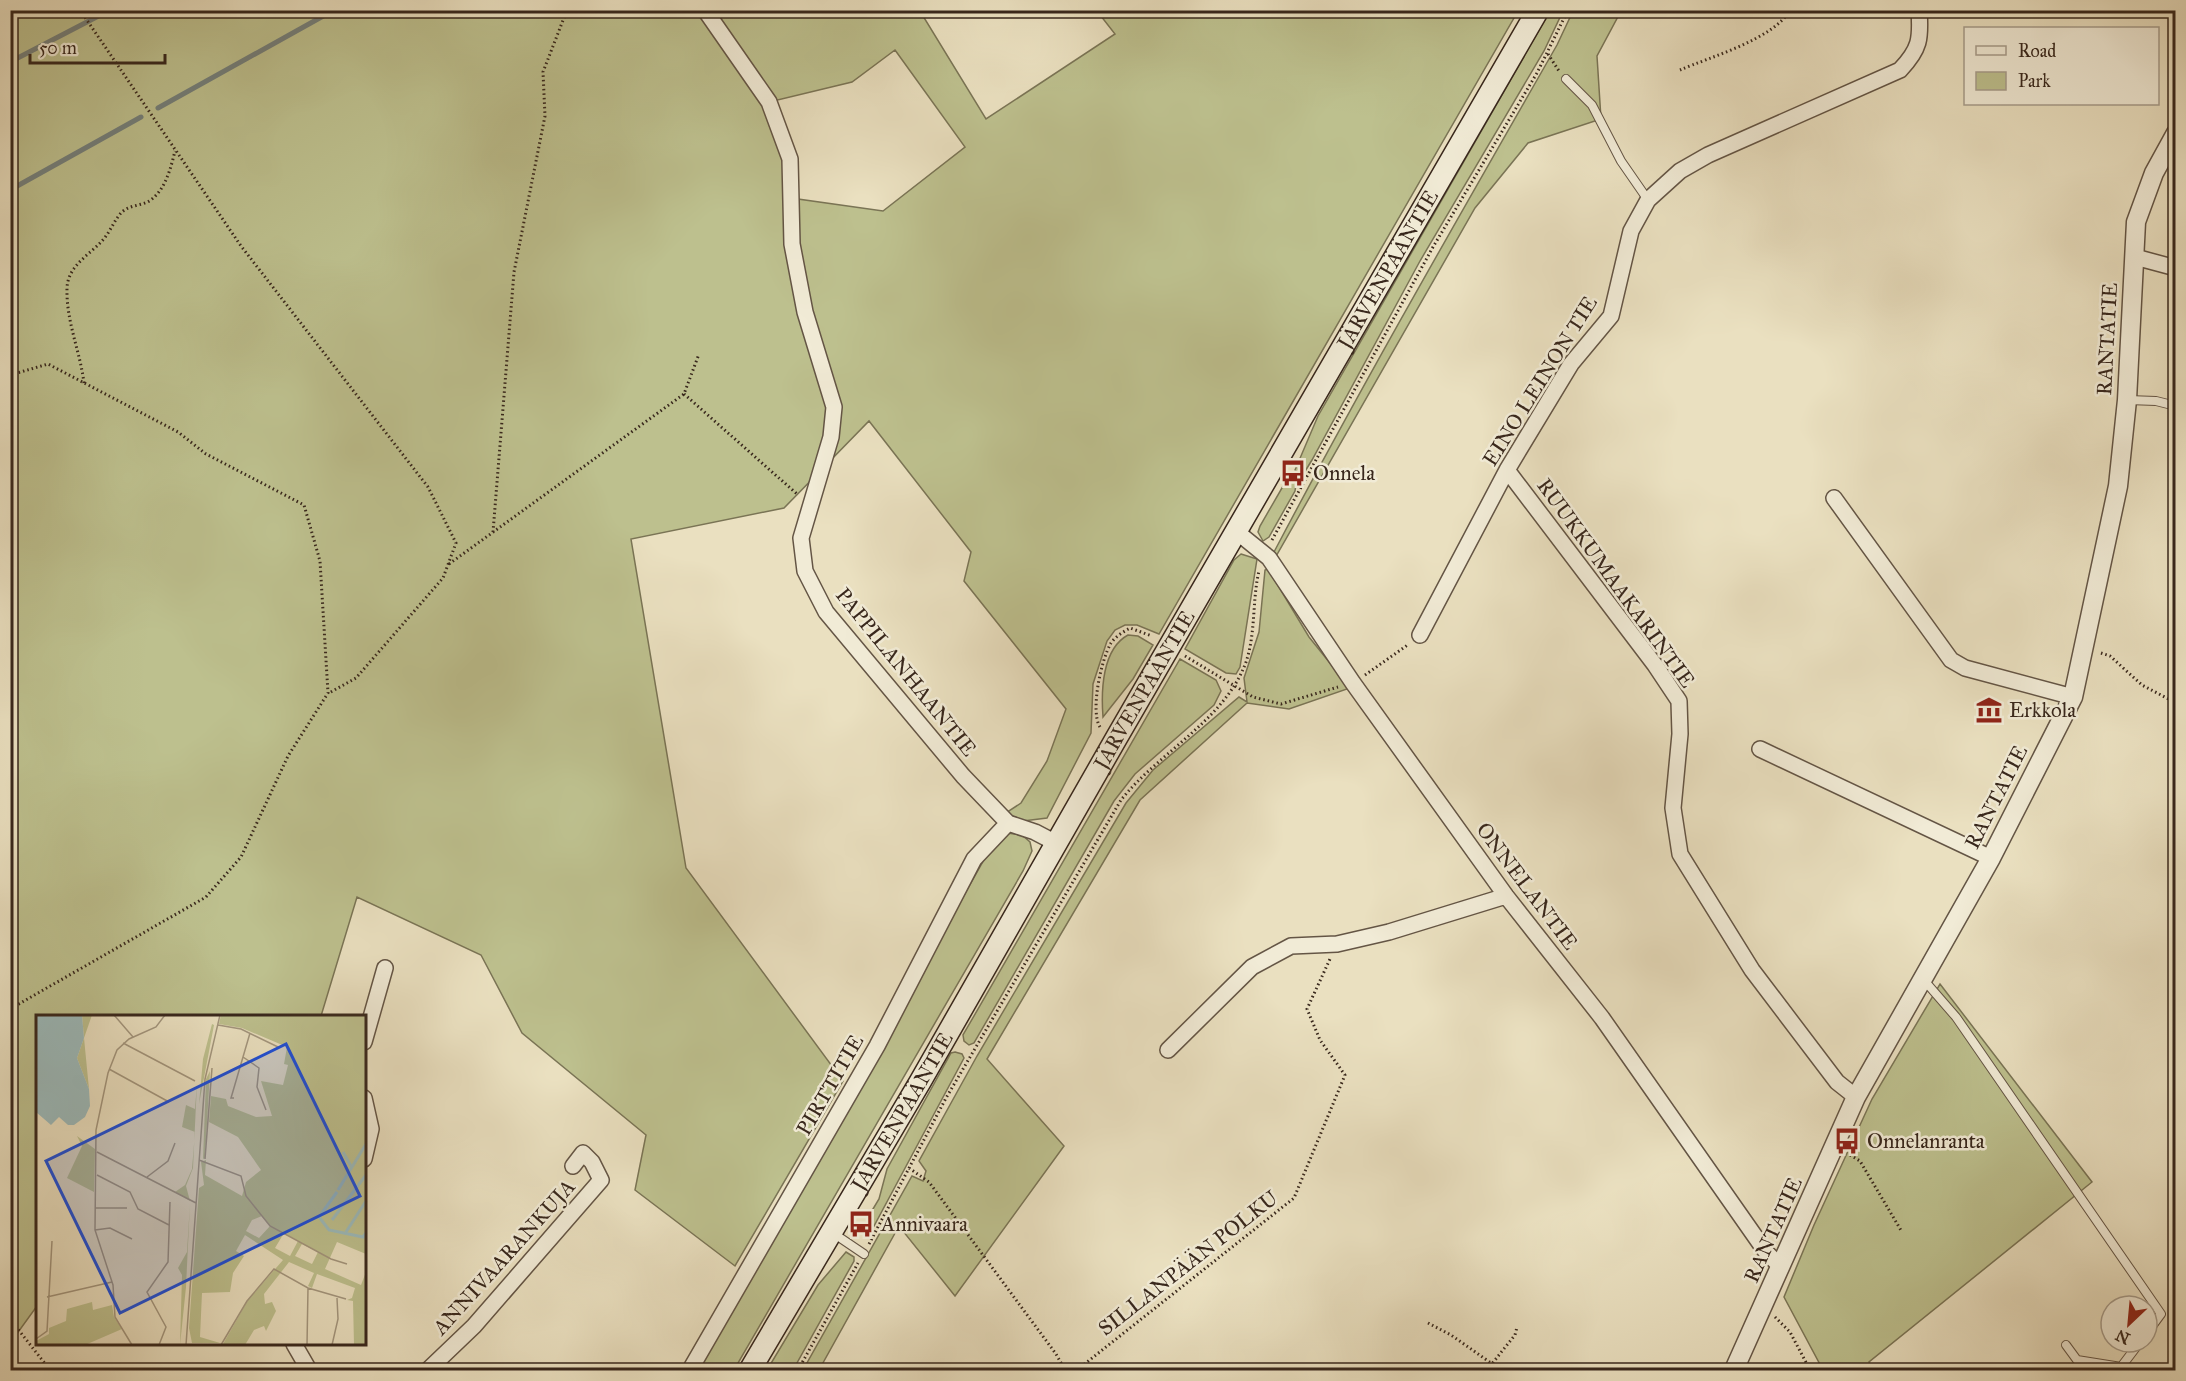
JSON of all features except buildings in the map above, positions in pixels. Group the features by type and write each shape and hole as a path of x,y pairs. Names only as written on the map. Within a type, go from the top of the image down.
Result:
{"main road":[{"name":"JÄRVENPÄÄNTIE","path":"750,1371 832,1233 1538,10"}],"street":[{"name":"PAPPILANHAANTIE","path":"705,10 769,102 790,159 792,244 806,312 834,407 831,437 801,538 805,571 826,612 963,776 1008,824 1035,832 1056,843"},
{"name":"EINO LEINON TIE","path":"1420,635 1507,470 1571,364 1611,316 1631,231 1648,200 1680,171 1708,155 1900,70 1917,52 1921,31 1919,10"},
{"name":"RANTATIE","path":"1734,1371 1856,1097 1991,858 2073,697 2118,486 2127,400 2136,222 2154,173 2175,133"},
{"path":"2135,257 2175,268"},
{"name":"RUUKKUMAAKARINTIE","path":"1507,470 1679,700 1680,734 1673,808 1680,854 1752,970 1837,1082 1856,1097"},
{"path":"1834,498 1952,660 1965,668 2073,697"},
{"name":"ONNELANTIE","path":"1237,532 1264,553 1353,683 1506,896 1602,1018 1766,1252 1781,1267"},
{"path":"1760,748 1991,858"},
{"name":"PIRTTITIE","path":"690,1371 877,1046 974,859 1008,824"},
{"path":"1168,1050 1252,967 1291,946 1337,944 1389,932 1506,896"},
{"path":"366,1035 385,968"},
{"path":"366,1107 371,1129 366,1150"},
{"name":"ANNIVAARANKUJA","path":"428,1371 474,1326 601,1180 592,1162 583,1154 573,1166"},
{"path":"295,1345 309,1371"}],"lane":[{"path":"1566,79 1592,105 1621,161 1648,200"},
{"path":"2127,400 2156,401 2175,406"},
{"path":"1922,978 1956,1017 2147,1294"},
{"path":"832,1233 864,1254"},
{"path":"2066,1345 2077,1360 2122,1369 2132,1354"}],"path":[{"path":"10,1009 206,897 241,857 288,756 328,693 356,678 443,578 456,543 428,487 241,246 80,10"},
{"path":"493,532 514,272 545,116 543,72 567,10"},
{"path":"798,1371 864,1254 946,1098 1121,800 1150,767 1201,724 1236,685 1247,660 1255,590 1264,553 1433,247 1548,53 1568,10"},
{"path":"1680,70 1768,32 1786,17 1790,10"},
{"path":"1548,53 1566,79"},
{"path":"84,383 80,355 69,323 67,285 79,259 102,242 122,212 151,200 169,175 175,150"},
{"path":"448,565 684,394 699,354"},
{"path":"10,375 48,364 178,432 206,454 304,505 320,561 328,693"},
{"path":"684,394 810,506"},
{"path":"1293,473 1305,481"},
{"path":"1117,737 1098,726 1098,679 1110,645 1118,635 1130,628 1152,636"},
{"path":"2085,647 2110,656 2142,685 2175,703"},
{"path":"1183,655 1236,685"},
{"name":"SILLANPÄÄN POLKU","path":"1077,1371 1294,1198 1345,1075 1320,1040 1307,1009 1337,944"},
{"path":"1835,1147 1860,1161 1902,1232"},
{"path":"909,1168 929,1182 1056,1354 1065,1371"},
{"path":"861,1224 875,1233"},
{"path":"1764,1305 1790,1332 1810,1371"},
{"path":"10,1318 50,1371"},
{"path":"1428,1323 1451,1335 1501,1371"},
{"path":"1487,1371 1515,1335 1517,1327"}],"green space":[{"path":"10,11 920,11 986,119 1115,34 1097,11 1518,11 1159,634 1137,625 1125,625 1115,630 1107,641 1093,684 1091,733 1047,818 1023,821 1006,813 1021,803 1047,761 1066,709 964,581 971,552 869,421 784,508 631,539 686,868 843,1081 735,1266 635,1190 646,1135 522,1033 481,955 357,897 321,1015 36,1015 36,1307 11,1342","holes":["895,50 965,147 883,211 791,198 769,102 852,82"]},
{"path":"1550,11 1563,11 1544,51 1420,261 1312,460 1304,473 1299,474 1295,470 1318,416"},
{"path":"1573,11 1621,11 1597,56 1601,119 1528,143 1475,208 1275,558 1274,552 1343,424 1557,45"},
{"path":"1292,480 1296,484 1295,491 1269,537 1263,541 1258,532 1260,526 1286,481"},
{"path":"1241,554 1257,559 1240,667 1236,674 1226,673 1185,649 1234,560"},
{"path":"1268,569 1309,637 1350,688 1289,709 1247,703 1140,800 987,1059 1064,1146 955,1296 899,1226 819,1370 803,1370 912,1176 923,1181 926,1171 919,1161 977,1056 1126,803 1153,770 1239,697 1247,702 1244,678 1259,632 1265,570"},
{"path":"1128,635 1138,636 1153,645 1133,679 1103,717 1103,683 1108,660 1119,641"},
{"path":"1180,659 1216,680 1221,691 1214,705 1135,774 1114,801 974,1043 969,1045 964,1041 963,1035"},
{"path":"1007,833 1022,835 1030,842 1032,851 1023,871 734,1370 695,1370 989,851"},
{"path":"1940,984 2092,1182 1869,1362 1874,1370 1823,1370 1784,1297 1814,1225 1872,1099"},
{"path":"951,1053 962,1054 964,1058 874,1226 867,1219 879,1199 887,1169"},
{"path":"846,1252 854,1257 854,1261 793,1370 767,1370 818,1285"}],"waterway":[{"path":"10,62 110,10"},
{"path":"158,108 334,10"},
{"path":"10,190 141,117"}],"place":[{"name":"Onnela","path":"1293,473"},
{"name":"Erkkola","path":"1989,710"},
{"name":"Onnelanranta","path":"1847,1141"},
{"name":"Annivaara","path":"861,1224"}]}
